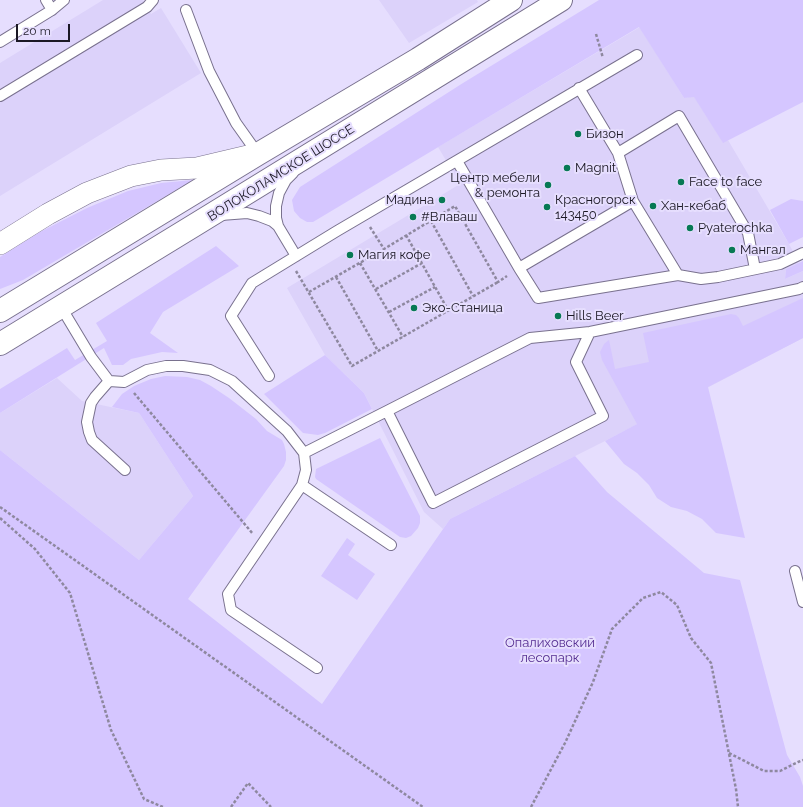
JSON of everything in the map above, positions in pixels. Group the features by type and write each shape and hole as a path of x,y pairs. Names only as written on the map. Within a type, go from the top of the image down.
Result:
{"main road":[{"name":"ВОЛОКОЛАМСКОЕ ШОССЕ","path":"0,311 258,154 418,59 511,0"},
{"name":"ВОЛОКОЛАМСКОЕ ШОССЕ","path":"0,344 561,0"}],"street":[{"path":"0,244 48,214 81,197 131,176 161,170 198,168 258,154"}],"lane":[{"path":"46,0 52,10"},
{"path":"0,42 52,10 64,0"},
{"path":"0,96 147,7 153,0"},
{"path":"186,10 209,71 236,123 258,154"},
{"path":"269,376 231,316 252,283 637,55"},
{"path":"579,88 618,153 633,201 678,275"},
{"path":"618,153 679,116 748,232 755,269"},
{"path":"293,258 278,226 276,206 279,193 286,180 311,154"},
{"path":"457,161 538,298 678,275 701,279 780,264 803,253"},
{"path":"520,268 633,201"},
{"path":"198,223 223,215 247,213 259,216 278,226"},
{"path":"304,453 530,338 590,332 803,287"},
{"path":"61,307 91,356 109,381"},
{"path":"387,411 434,503 603,416 576,362 590,332"},
{"path":"109,381 124,382 147,370 166,366 183,366 210,370 232,381 287,431 304,453 306,470 302,485 228,594 231,610 317,668"},
{"path":"109,381 91,403 87,422 92,440 125,470"},
{"path":"302,485 391,545"},
{"path":"794,571 803,602"}],"path":[{"path":"596,34 608,72"},
{"path":"309,292 455,206 498,282"},
{"path":"364,216 384,249"},
{"path":"430,221 473,296"},
{"path":"406,235 448,310"},
{"path":"293,258 309,292 352,366 520,268"},
{"path":"360,263 402,337"},
{"path":"376,289 422,263"},
{"path":"336,277 378,351"},
{"path":"389,312 435,287"},
{"path":"124,382 262,544"},
{"path":"0,507 423,807"},
{"path":"0,518 35,549 70,593 111,730 144,799 163,807"},
{"path":"531,807 565,743 593,682 612,629 643,598 661,592 677,605 691,638 711,663 738,807"},
{"path":"729,753 764,771 780,772 803,760"},
{"path":"231,807 248,783 272,807"}],"shaded area":[{"path":"103,0 143,0 151,14 161,8 201,73 0,196 0,63"},
{"path":"379,0 477,0 478,2 409,43"},
{"path":"640,27 684,98 694,96 723,142 728,140 799,263 786,269 785,279 803,271 803,338 605,441 450,519 443,529 424,512 364,393 325,355 287,288 460,184 438,147"},
{"path":"57,378 82,401 139,413 193,496 139,560 0,450 0,413"}],"green space":[{"path":"599,0 803,0 803,102 723,143 694,97 684,98 639,27 313,222 307,222 300,218 294,211 292,200 300,187 463,83"},
{"path":"193,180 23,280 0,289 0,257 40,232 87,208 128,191 161,183"},
{"path":"791,199 803,201 803,237 789,244 770,210"},
{"path":"216,246 239,266 163,312 150,333 178,353 162,352 131,359 123,365 112,365 104,348 0,413 0,389 67,348 75,360 107,341 96,323"},
{"path":"803,261 803,271 785,279 786,269"},
{"path":"803,298 803,338 708,387 745,538 716,533 702,519 687,511 671,507 657,498 649,485 637,473 624,464 605,441 637,424 602,360 600,352 604,344 609,340 615,369 649,362 643,333 731,314 736,315 739,318 743,326"},
{"path":"325,355 364,393 372,409 325,433 318,435 303,433 264,394"},
{"name":"Опалиховский лесопарк","path":"165,376 187,377 200,380 211,386 256,419 267,431 282,440 284,444 286,460 284,466 188,599 322,704 450,519 575,456 607,492 704,573 740,580 787,755 800,777 803,786 803,807 0,807 0,450 139,560 193,496 139,413 112,407 122,394 134,386 151,379"},
{"path":"380,438 420,516 418,528 411,536 406,538 400,537 315,477 316,469"},
{"path":"347,538 355,544 348,555 375,574 357,600 321,576"}],"place":[{"name":"Бизон","path":"578,134"},
{"name":"Magnit","path":"567,168"},
{"name":"Face to face","path":"681,182"},
{"name":"Центр мебели & ремонта","path":"548,185"},
{"name":"Мадина","path":"442,200"},
{"name":"Хан-кебаб","path":"653,206"},
{"name":"Красногорск 143450","path":"547,207"},
{"name":"#Влаваш","path":"413,217"},
{"name":"Pyaterochka","path":"690,228"},
{"name":"Мангал","path":"732,250"},
{"name":"Магия кофе","path":"350,255"},
{"name":"Эко-Станица","path":"414,308"},
{"name":"Hills Beer","path":"558,316"}]}
